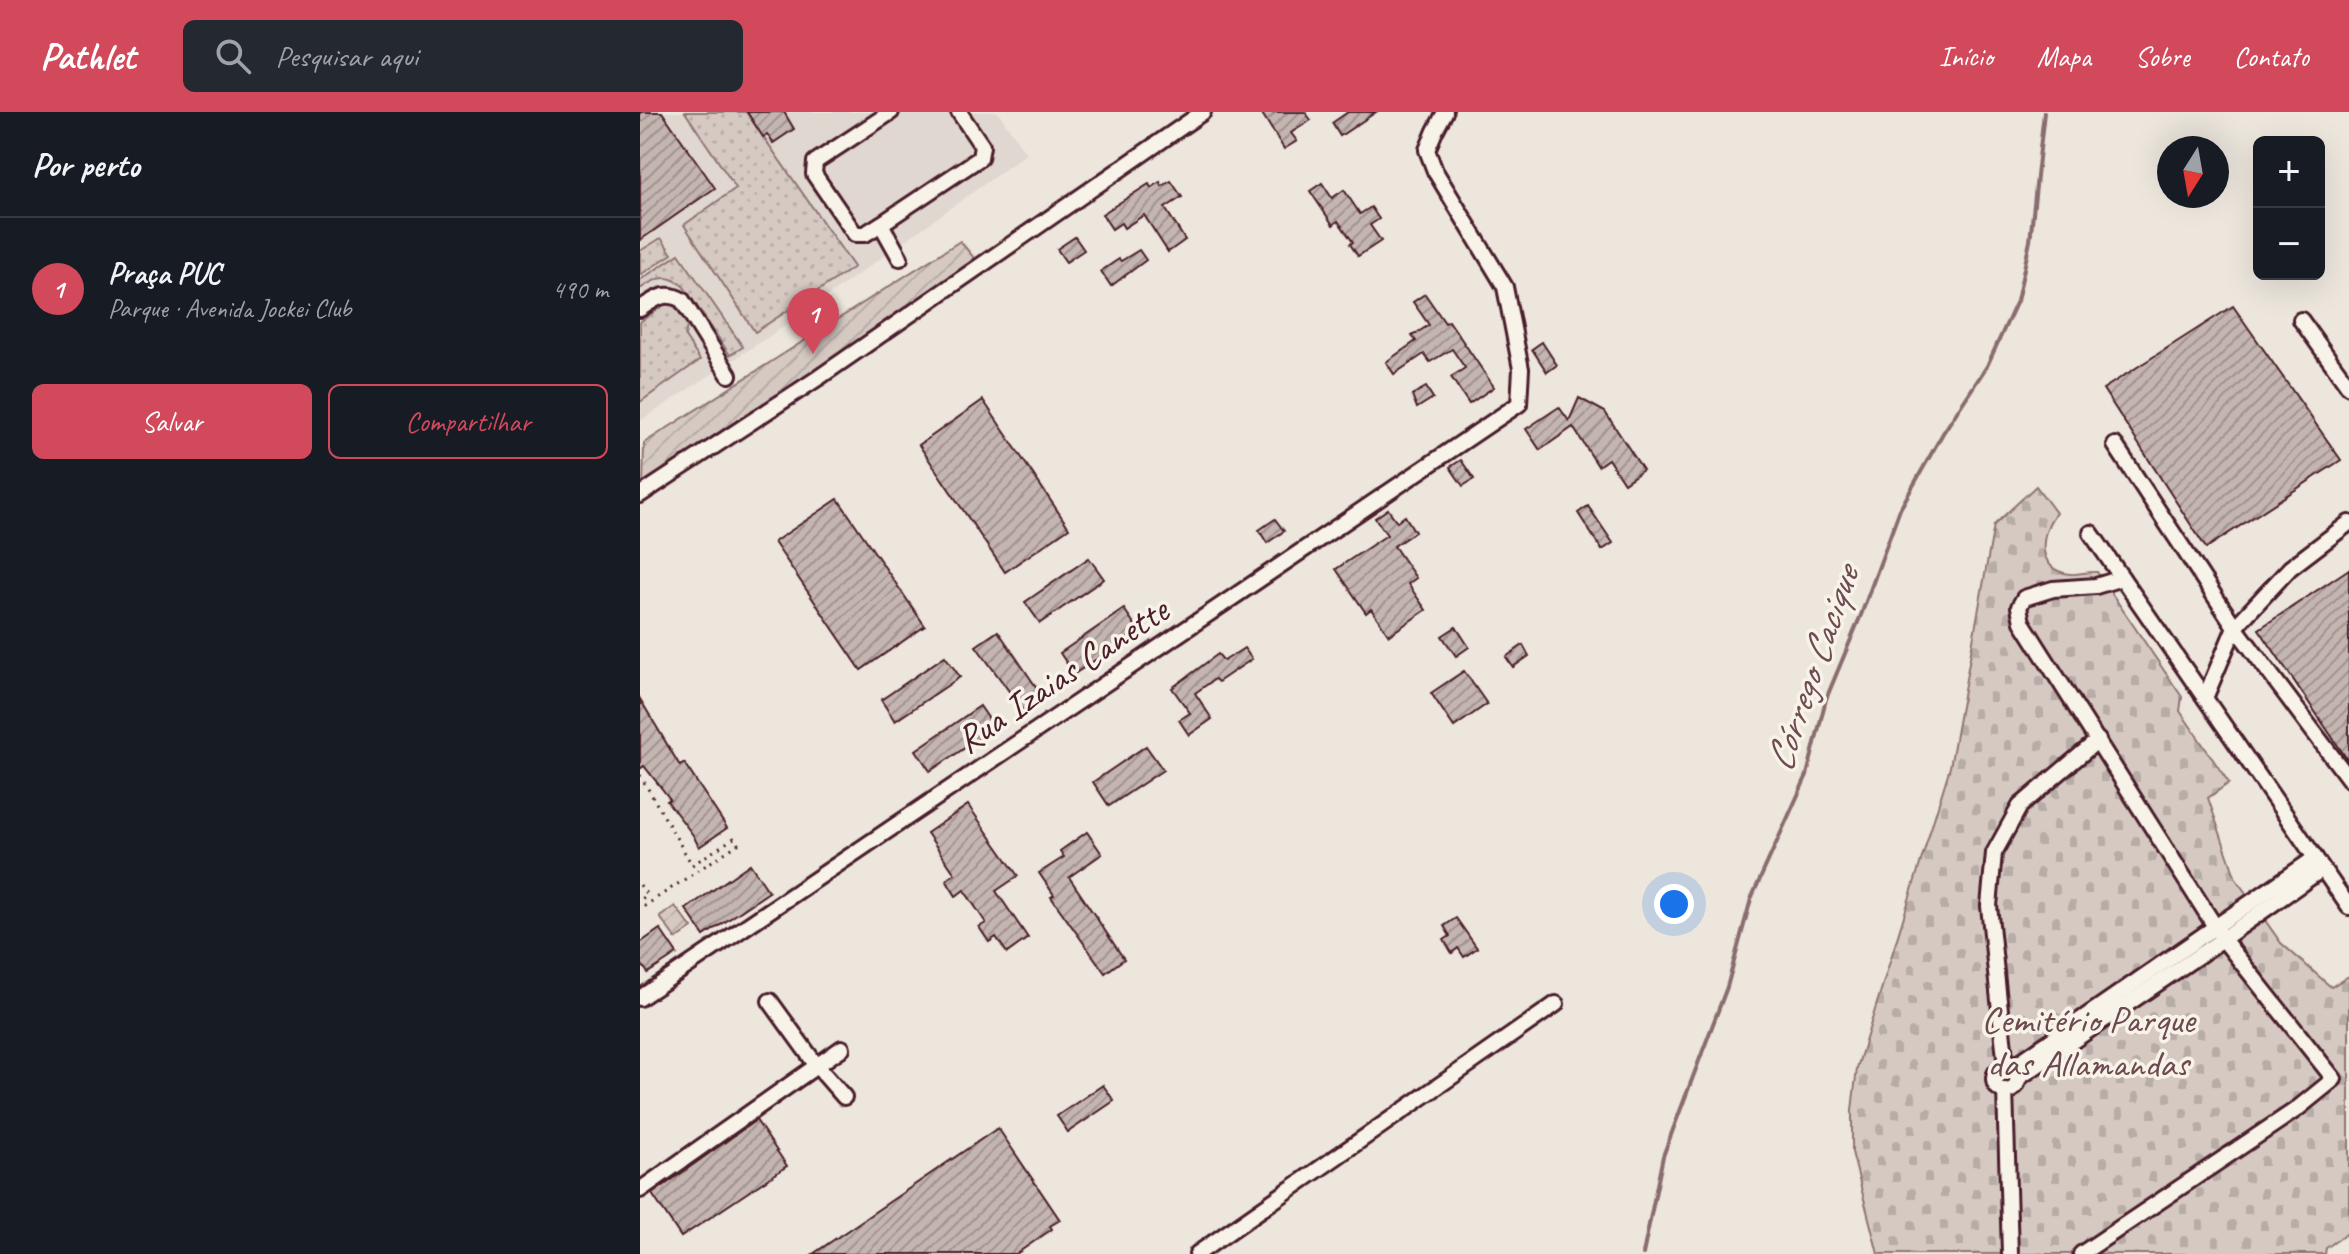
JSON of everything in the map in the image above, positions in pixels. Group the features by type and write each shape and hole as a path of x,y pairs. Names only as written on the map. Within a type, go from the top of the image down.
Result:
{"street":[{"path":"891,112 815,162 813,168 855,234 865,234 980,158 982,146 959,112"},
{"path":"640,495 818,378 1203,112"},
{"name":"Rua Izaias Canette","path":"640,998 1519,404 1521,369 1505,287 1435,171 1427,150 1445,112"},
{"path":"881,224 900,258"},
{"path":"640,309 663,295 673,294 682,300 729,375"},
{"path":"2301,320 2349,387"},
{"path":"2115,445 2235,627 2349,779"},
{"path":"2205,698 2235,627 2290,568 2349,523"},
{"path":"2091,533 2349,907"},
{"path":"2081,1254 2297,1109 2334,1079 2223,939 2022,622 2019,607 2024,598 2053,589 2096,586 2122,578"},
{"path":"2098,740 2020,806 1994,853 1989,906 2011,1071 2013,1088 2005,1090 1997,1086 1994,1078 1997,1070 2011,1071 2223,939 2319,863"},
{"path":"2011,1071 2215,925 2319,863"},
{"path":"770,1001 817,1066 844,1097"},
{"path":"1197,1254 1556,1004"},
{"path":"640,1190 842,1048"},
{"path":"2005,1090 2010,1254"}],"path":[{"path":"640,775 692,865 734,838 738,844 640,909"},
{"path":"640,885 647,895 640,900"}],"shaded area":[{"path":"640,112 998,112 1026,154 797,318 640,421"}],"green space":[{"path":"685,112 746,112 854,267 755,332 684,225 736,188"},
{"path":"661,238 672,254 640,275 640,251"},
{"path":"960,241 979,264 643,486 644,443"},
{"path":"679,254 743,347 730,355 678,282 662,278 640,289 640,280"},
{"path":"675,302 688,320 685,337 700,360 640,402 640,322 665,304"},
{"name":"Cemitério Parque das Allamandas","path":"2036,486 2056,513 2044,540 2046,559 2059,571 2073,574 2097,572 2182,697 2180,711 2229,783 2208,798 2236,879 2281,943 2331,987 2349,976 2349,1232 2326,1248 2325,1254 1878,1254 1852,1152 1852,1110 1857,1068 1950,767 1994,525"},
{"path":"675,906 692,928 676,939 660,917"}],"building":[{"path":"640,112 662,112 715,188 640,240"},
{"path":"747,112 784,112 794,129 773,143 767,134 763,137"},
{"path":"1261,112 1305,112 1311,120 1291,133 1297,141 1284,149"},
{"path":"1348,112 1376,112 1340,136 1332,123"},
{"path":"1171,181 1182,197 1165,208 1185,240 1168,252 1144,215 1124,228 1121,223 1112,229 1102,214 1149,184 1151,188 1160,182 1162,186"},
{"path":"1322,183 1332,198 1344,190 1360,214 1371,207 1379,219 1370,225 1381,241 1358,256 1350,244 1353,242 1338,221 1333,225 1310,191"},
{"path":"1075,237 1084,250 1066,262 1057,249"},
{"path":"1139,250 1146,260 1111,286 1101,271"},
{"path":"1425,294 1445,323 1449,321 1494,387 1469,404 1451,377 1465,368 1452,349 1430,362 1424,354 1394,374 1386,362 1416,341 1412,336 1429,325 1413,302"},
{"path":"2233,306 2341,460 2206,548 2103,389"},
{"path":"1542,342 1557,365 1547,372 1532,349"},
{"path":"1426,387 1433,398 1417,408 1412,395"},
{"path":"1579,398 1605,412 1643,470 1624,483 1608,459 1598,466 1573,427 1540,450 1526,429 1559,407 1569,421"},
{"path":"983,400 1069,528 1005,572 919,445"},
{"path":"1461,460 1474,479 1463,486 1450,467"},
{"path":"838,499 925,626 861,670 774,542"},
{"path":"1588,506 1613,543 1602,550 1578,513"},
{"path":"1388,509 1397,522 1405,516 1415,532 1394,546 1416,578 1408,584 1426,610 1389,635 1371,609 1366,613 1336,569 1387,535 1375,518"},
{"path":"1275,519 1284,531 1267,543 1259,530"},
{"path":"1089,558 1104,579 1040,623 1025,602"},
{"path":"2349,569 2349,762 2259,629"},
{"path":"1124,609 1139,631 1074,674 1060,653"},
{"path":"1456,627 1469,647 1456,656 1442,636"},
{"path":"998,631 1043,697 1025,713 976,646"},
{"path":"1523,645 1529,656 1513,667 1506,657"},
{"path":"1244,648 1252,659 1195,693 1212,719 1189,735 1179,720 1190,713 1172,688 1218,654 1224,661"},
{"path":"945,656 960,677 895,721 881,700"},
{"path":"1464,671 1487,704 1454,727 1431,693"},
{"path":"640,699 680,766 684,763 727,828 699,847 667,801 670,799 644,766 640,769"},
{"path":"980,706 995,728 930,771 916,750"},
{"path":"1146,746 1163,770 1109,806 1093,782"},
{"path":"968,805 1018,876 996,891 1028,938 1007,953 996,937 989,942 979,927 986,923 964,890 956,896 946,880 955,874 927,833"},
{"path":"1087,832 1102,854 1069,877 1124,959 1105,973 1051,897 1054,895 1039,873 1064,857 1060,851"},
{"path":"750,864 769,892 704,936 686,909"},
{"path":"1456,918 1477,948 1464,957 1458,948 1452,953 1444,940 1450,936 1444,926"},
{"path":"660,929 677,954 648,973 640,962 640,943"},
{"path":"1103,1085 1114,1101 1068,1132 1057,1116"},
{"path":"756,1120 787,1166 681,1237 652,1194"},
{"path":"998,1128 1060,1220 1016,1254 813,1254"}],"waterway":[{"name":"Córrego Cacique","path":"1643,1254 1663,1156 1727,987 1751,899 1807,775 1826,699 1900,509 1943,433 1987,366 2017,301 2030,241 2044,112"}],"place":[{"name":"Praça PUC","path":"813,354"}]}
